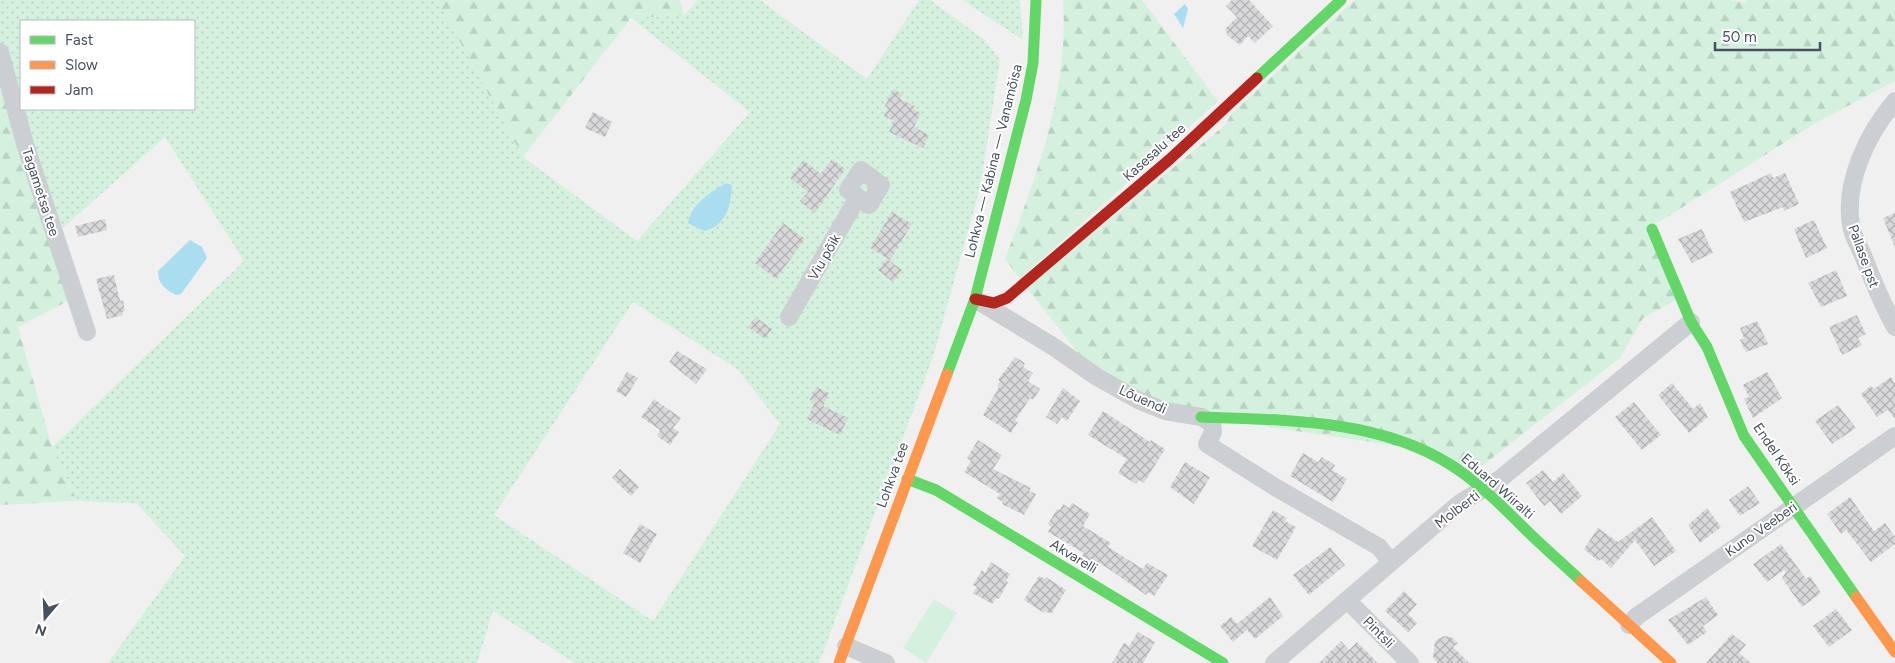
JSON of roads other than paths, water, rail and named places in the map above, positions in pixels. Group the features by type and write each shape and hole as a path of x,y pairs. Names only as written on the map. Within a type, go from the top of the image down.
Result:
{"street":[{"name":"Lohkva — Kabina — Vanamõisa","path":"975,299 1026,100 1033,62 1036,0"},
{"name":"Kasesalu tee","path":"975,299 994,303 1007,298 1170,159 1341,0"},
{"name":"Tagametsa tee","path":"0,52 25,144 87,332"},
{"name":"Pallase pst","path":"1895,101 1884,114 1856,168 1851,190 1851,225 1882,303 1895,327"},
{"name":"Viu põik","path":"789,317 858,197"},
{"name":"Endel Kõksi","path":"1652,229 1691,322 1707,347 1744,436 1895,652"},
{"name":"Lõuendi","path":"975,299 1054,347 1097,377 1138,400 1165,411 1201,417"},
{"name":"Lohkva tee","path":"839,663 975,299"},
{"name":"Molberti","path":"1274,663 1460,503 1500,479 1691,322"},
{"name":"Eduard Wiiralti","path":"1201,417 1289,420 1375,434 1419,449 1451,465 1671,663"},
{"path":"1201,417 1212,423 1214,432 1208,444 1275,487 1379,546 1392,562"},
{"name":"Kuno Veeberi","path":"1629,625 1636,616 1895,436"},
{"name":"Akvarelli","path":"907,479 936,490 1224,663"},
{"name":"Pintsli","path":"1348,600 1410,663"},
{"path":"846,646 886,663"}],"water":[{"path":"1185,4 1188,9 1183,28 1174,14"},
{"path":"726,183 732,185 729,207 718,225 704,231 688,223 693,210 698,204"},
{"path":"190,240 202,247 207,258 181,294 176,295 163,286 159,279 158,271"}]}
